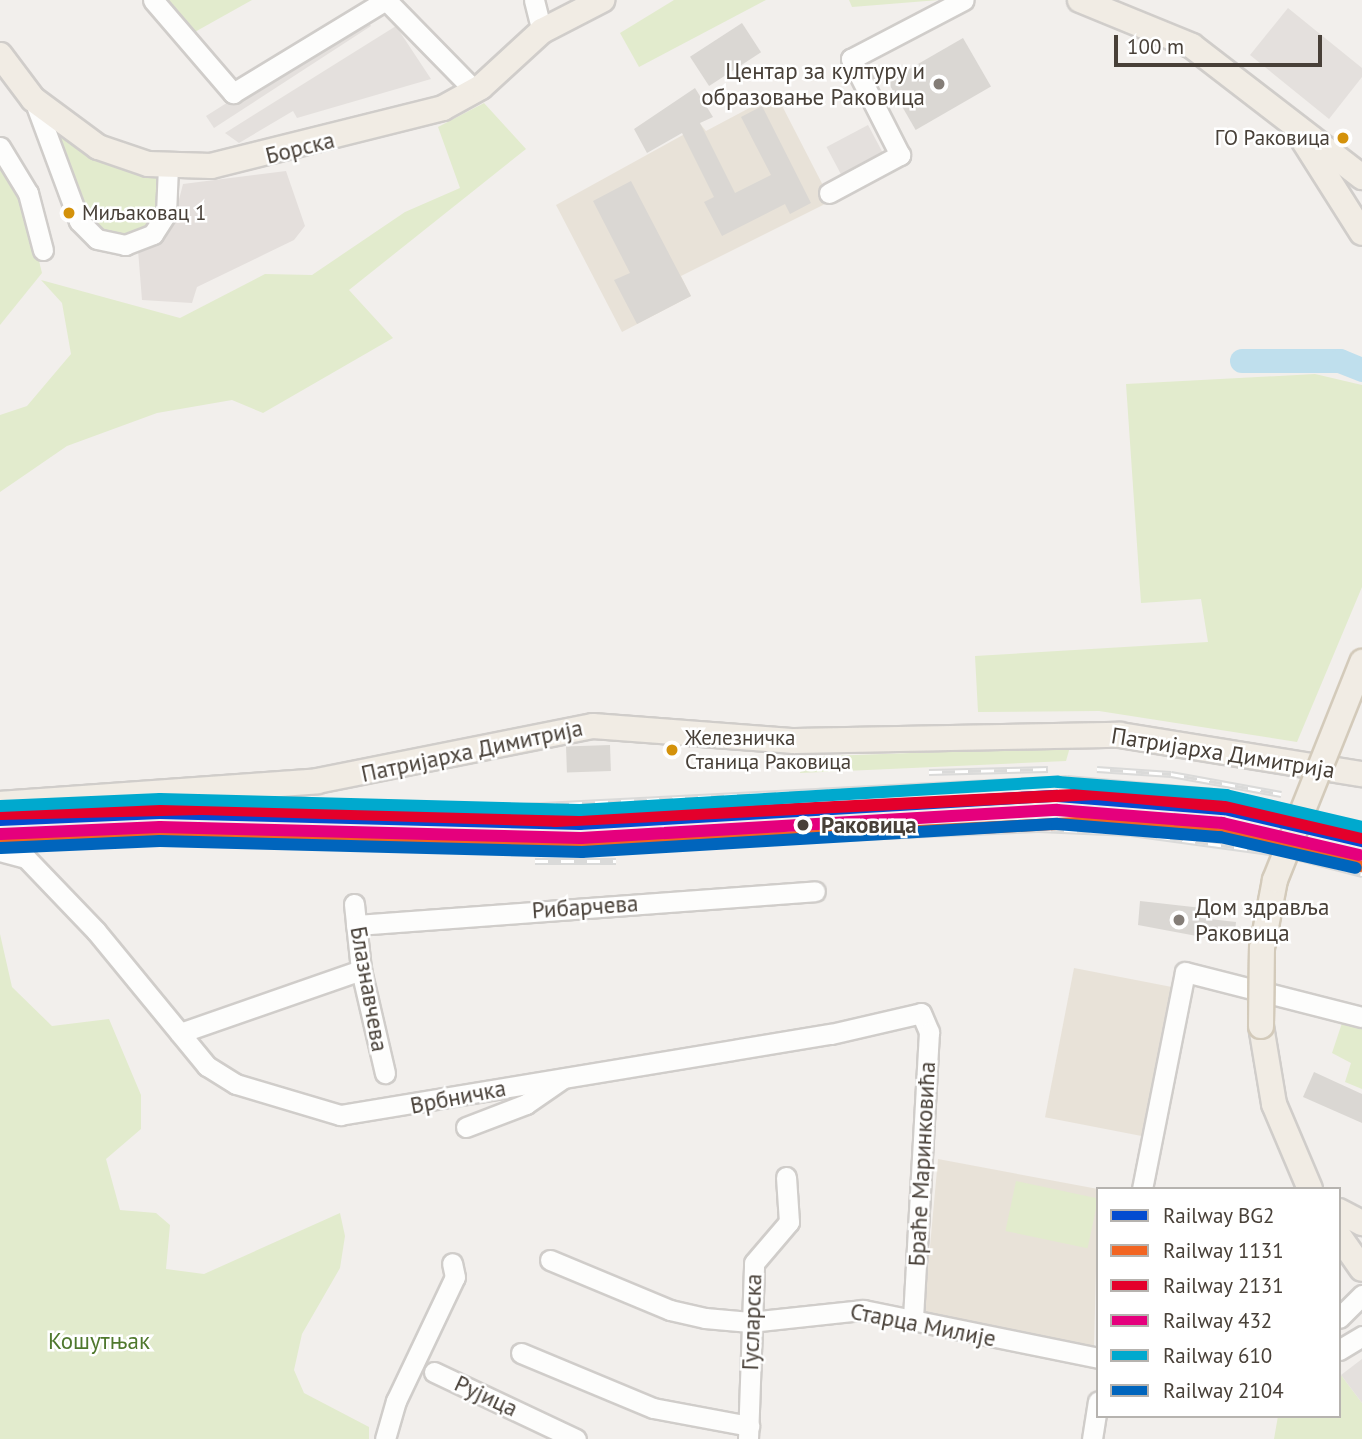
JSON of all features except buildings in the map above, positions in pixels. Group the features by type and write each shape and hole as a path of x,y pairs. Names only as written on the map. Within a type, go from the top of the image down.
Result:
{"main road":[{"name":"Борска","path":"0,55 33,99 98,147 168,167 275,155 443,108 475,91 542,31 602,0"},
{"path":"1080,0 1176,37 1275,105 1362,177"},
{"path":"1275,105 1327,172 1362,233"},
{"path":"1309,1187 1280,1125 1261,1026 1262,947 1275,880 1362,662"},
{"name":"Патријарха Димитрија","path":"0,804 317,781 593,726 794,741 1120,735 1362,774"},
{"path":"1341,1212 1362,1223"},
{"path":"1341,1239 1362,1269"}],"street":[{"path":"153,0 233,93 386,0 475,91"},
{"path":"534,0 542,31"},
{"path":"829,193 900,155 851,59 964,0"},
{"path":"33,99 79,221 97,239 125,245 153,234 166,214 168,167"},
{"path":"0,147 28,193 43,250"},
{"name":"Врбничка","path":"0,851 26,858 180,1033 226,1079 340,1115 831,1034 921,1013"},
{"name":"Рибарчева","path":"356,925 815,891"},
{"name":"Блазнавчева","path":"354,904 361,970 385,1073"},
{"path":"180,1033 361,970"},
{"path":"1143,1187 1185,972 1362,1017"},
{"name":"Браће Маринковића","path":"913,1319 929,1032 921,1013"},
{"path":"466,1127 526,1104 565,1076"},
{"name":"Гусларска","path":"749,1433 750,1322 754,1263 791,1216 786,1177"},
{"name":"Старца Милије","path":"550,1260 670,1311 750,1322 846,1309 913,1319 1096,1358"},
{"path":"385,1439 396,1401 453,1270"},
{"path":"1341,1316 1362,1295"},
{"path":"1341,1349 1362,1336"},
{"path":"521,1353 668,1413 749,1433"},
{"name":"Рујица","path":"434,1372 576,1439"},
{"path":"1092,1439 1096,1414"}],"shaded area":[{"path":"1288,8 1362,68 1362,77 1329,119 1250,55"},
{"path":"365,16 371,26 214,128 206,116"},
{"path":"396,26 431,79 297,118 293,111 239,143 225,133"},
{"path":"776,94 831,201 681,276 691,296 622,332 556,205 701,125 706,131"},
{"path":"868,125 891,168 850,190 827,147"},
{"path":"286,171 305,226 294,240 197,287 192,303 142,300 138,250 172,227 183,184"},
{"path":"1074,968 1173,987 1144,1136 1045,1117"},
{"path":"938,1159 1096,1189 1094,1348 924,1312"},
{"path":"1362,1359 1362,1403 1341,1375"}],"green space":[{"path":"163,0 252,0 193,33"},
{"path":"674,0 766,0 639,67 620,33"},
{"path":"849,0 939,0 852,7"},
{"path":"484,103 526,149 349,290 393,338 263,413 232,400 157,413 67,446 0,492 0,415 27,406 71,354 62,303 41,280 180,318 265,274 312,275 405,212 460,188 438,127"},
{"path":"59,137 159,179 156,213 145,229 114,238 92,226"},
{"path":"0,160 27,212 42,273 0,325"},
{"path":"1315,374 1362,385 1362,587 1297,742 1099,711 978,712 975,656 1208,642 1201,599 1141,603 1126,384"},
{"path":"1070,747 1066,761 800,773 802,757"},
{"name":"Кошутњак","path":"0,934 12,987 52,1026 109,1019 141,1095 141,1129 106,1159 120,1210 156,1213 170,1225 166,1269 204,1274 340,1213 345,1236 340,1268 302,1334 294,1370 304,1393 369,1427 369,1439 0,1439"},
{"path":"1345,1014 1362,1021 1362,1089 1345,1082 1351,1063 1332,1053"},
{"path":"1016,1181 1096,1198 1088,1248 1005,1231"},
{"path":"1341,1375 1362,1403 1362,1439 1274,1439 1278,1418 1341,1418"}],"waterway":[{"path":"1242,361 1340,361 1362,370"}],"railway":[{"path":"929,772 1048,769"},
{"path":"1097,769 1171,774 1281,794"},
{"path":"309,817 1067,778 1215,791 1362,825"},
{"path":"300,828 533,852 1038,829 1131,833 1285,854 1362,874"},
{"path":"535,861 616,861"}],"rail line":[{"name":"610","path":"0,806 160,799 580,810 1058,782 1226,795 1362,827"},
{"name":"2131","path":"0,814 202,809 555,821 1096,794 1231,807 1362,838"},
{"name":"BG2","path":"0,820 160,813 580,824 1057,796 1224,809 1362,841"},
{"name":"432","path":"1,834 160,827 581,838 1057,810 1222,823 1359,855"},
{"name":"1131","path":"0,842 202,837 556,849 1097,822 1228,835 1359,866"},
{"name":"2104","path":"1,848 160,841 582,852 1057,824 1220,837 1356,868"}],"place":[{"name":"Центар за културу и образовање Раковица","path":"939,84"},
{"name":"ГО Раковица","path":"1343,138"},
{"name":"Миљаковац 1","path":"69,213"},
{"name":"Железничка Станица Раковица","path":"672,750"},
{"name":"Раковица","path":"803,825"},
{"name":"Дом здравља Раковица","path":"1179,920"}]}
